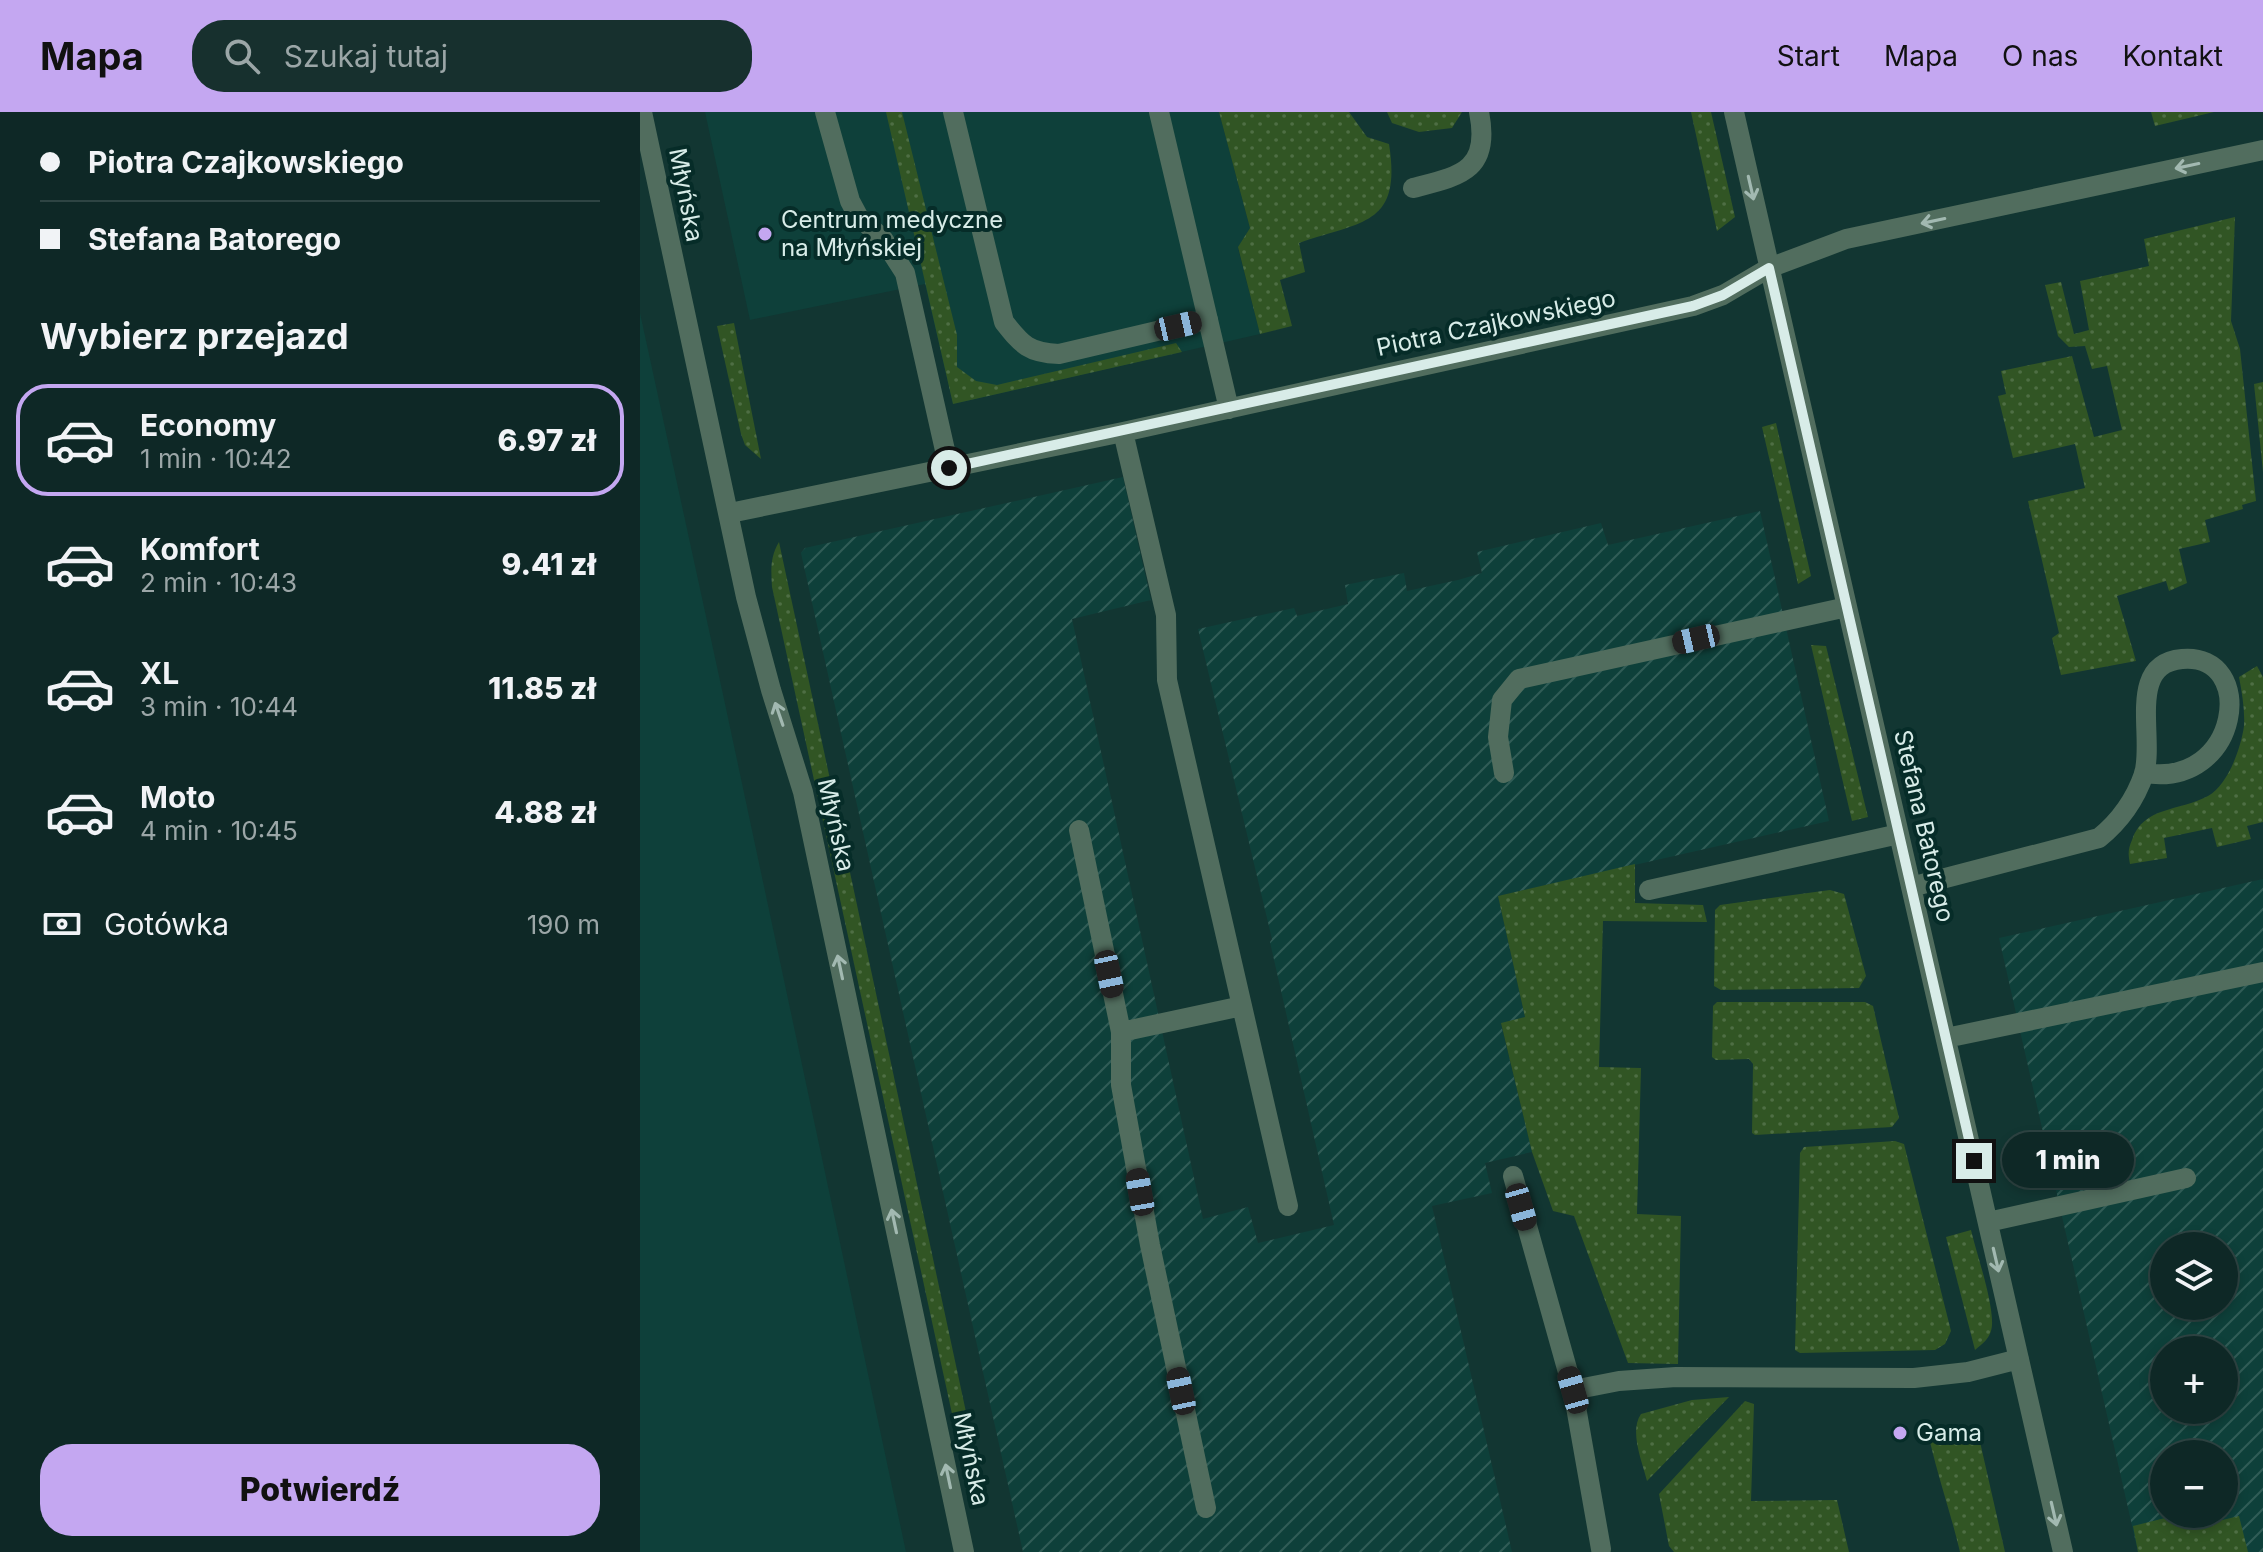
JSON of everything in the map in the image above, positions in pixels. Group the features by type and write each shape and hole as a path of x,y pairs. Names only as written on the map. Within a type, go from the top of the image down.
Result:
{"street":[{"name":"Młyńska","path":"642,112 644,140 730,513 746,597 803,792 964,1552"},
{"path":"825,112 850,201 858,216 883,239 905,273 949,468"},
{"path":"953,112 1004,322 1020,343 1040,353 1059,354 1208,319"},
{"path":"1159,112 1229,409"},
{"path":"1413,188 1442,181 1469,169 1478,156 1481,138 1479,112"},
{"name":"Stefana Batorego","path":"1734,112 2063,1552"},
{"name":"Piotra Czajkowskiego","path":"730,513 1123,432 1693,306 1723,295 1769,268 1846,239 2263,150"},
{"path":"1123,432 1166,615 1167,680 1288,1206"},
{"path":"1504,773 1498,737 1502,700 1519,679 1847,607"},
{"path":"1911,887 2099,838 2116,824 2129,806 2144,773 2148,748 2145,695 2151,675 2165,664 2182,659 2204,662 2219,673 2227,687 2230,705 2228,726 2221,742 2209,755 2184,772 2162,776 2144,773"},
{"path":"1079,830 1121,1032 1121,1085 1144,1216 1206,1508"},
{"path":"1649,890 1899,834"},
{"path":"1946,1038 2263,972"},
{"path":"1121,1032 1242,1006"},
{"path":"1513,1176 1573,1390 1601,1549"},
{"path":"1988,1222 2186,1178"},
{"path":"1573,1390 1619,1381 1676,1377 1914,1378 1968,1372 2019,1359"}],"shaded area":[{"path":"705,112 1219,112 1250,228 1238,248 1260,334 953,404 925,284 750,320"},
{"path":"640,313 724,699 906,1552 640,1552"},
{"path":"1123,477 1151,600 1072,619 1203,1219 1248,1207 1258,1243 1334,1225 1270,942 1272,939 1198,629 1294,608 1297,616 1348,604 1345,585 1404,573 1407,591 1458,580 1482,573 1477,552 1601,523 1608,545 1760,511 1829,821 1498,896 1525,1017 1501,1024 1532,1152 1485,1163 1492,1193 1432,1206 1512,1552 1023,1552 801,553 805,548"},
{"path":"2263,879 2263,1552 2138,1552 1999,938"}],"green space":[{"path":"886,112 902,112 957,335 957,367 976,381 997,385 1176,343 1182,352 953,404"},
{"path":"1219,112 1349,112 1367,137 1389,144 1391,171 1389,191 1383,206 1359,224 1299,243 1305,272 1280,280 1292,326 1260,334 1238,247 1250,228"},
{"path":"1387,112 1462,112 1452,128 1419,132 1392,123"},
{"path":"1691,112 1711,112 1735,217 1717,231"},
{"path":"2151,112 2214,112 2155,126"},
{"path":"2235,217 2231,321 2240,349 2256,501 2242,505 2243,509 2205,520 2210,542 2179,549 2187,583 2169,591 2166,581 2117,596 2136,661 2061,675 2052,638 2059,633 2028,501 2085,488 2075,444 2013,458 1998,396 2006,394 2001,371 2072,356 2094,437 2122,430 2107,366 2092,369 2085,346 2069,347 2058,336 2045,285 2061,282 2074,334 2089,330 2080,281 2149,266 2144,239"},
{"path":"734,323 761,459 745,445 741,434 717,326"},
{"path":"2263,382 2263,472 2254,384"},
{"path":"1776,423 1811,576 1798,584 1762,427"},
{"path":"779,542 969,1426 956,1432 772,587 771,569"},
{"path":"1811,645 1826,646 1868,817 1852,821"},
{"path":"2257,666 2263,677 2263,822 2247,826 2251,839 2217,847 2212,828 2164,838 2167,858 2130,864 2131,843 2137,829 2145,821 2208,796 2222,784 2237,755 2244,726 2239,677"},
{"path":"1635,864 1635,903 1703,905 1707,922 1603,921 1599,1067 1641,1068 1637,1214 1681,1216 1678,1364 1628,1363 1574,1216 1553,1211 1532,1152 1501,1023 1525,1017 1498,896"},
{"path":"1830,890 1844,894 1866,976 1859,988 1721,990 1714,986 1715,910 1720,905"},
{"path":"1717,1002 1865,1002 1873,1006 1899,1118 1892,1127 1755,1135 1752,1133 1753,1064 1749,1059 1716,1060 1712,1057 1713,1006"},
{"path":"1895,1141 1904,1144 1951,1331 1945,1344 1935,1350 1800,1353 1795,1350 1800,1153 1804,1147"},
{"path":"1971,1230 1989,1296 1992,1322 1988,1337 1975,1350 1946,1237"},
{"path":"1729,1397 1647,1481 1636,1437 1641,1414 1692,1400"},
{"path":"1745,1401 1754,1404 1751,1501 1837,1500 1849,1552 1674,1552 1669,1546 1659,1494"},
{"path":"1978,1433 2005,1552 1960,1552 1930,1442"},
{"path":"2239,1516 2248,1552 2138,1552 2133,1526 2150,1522 2150,1528 2238,1528"}],"place":[{"name":"Centrum medyczne na Młyńskiej","path":"765,234"},
{"name":"Gama","path":"1900,1433"}],"route":[{"path":"949,468 1693,306 1723,295 1769,268 1974,1161"}]}
